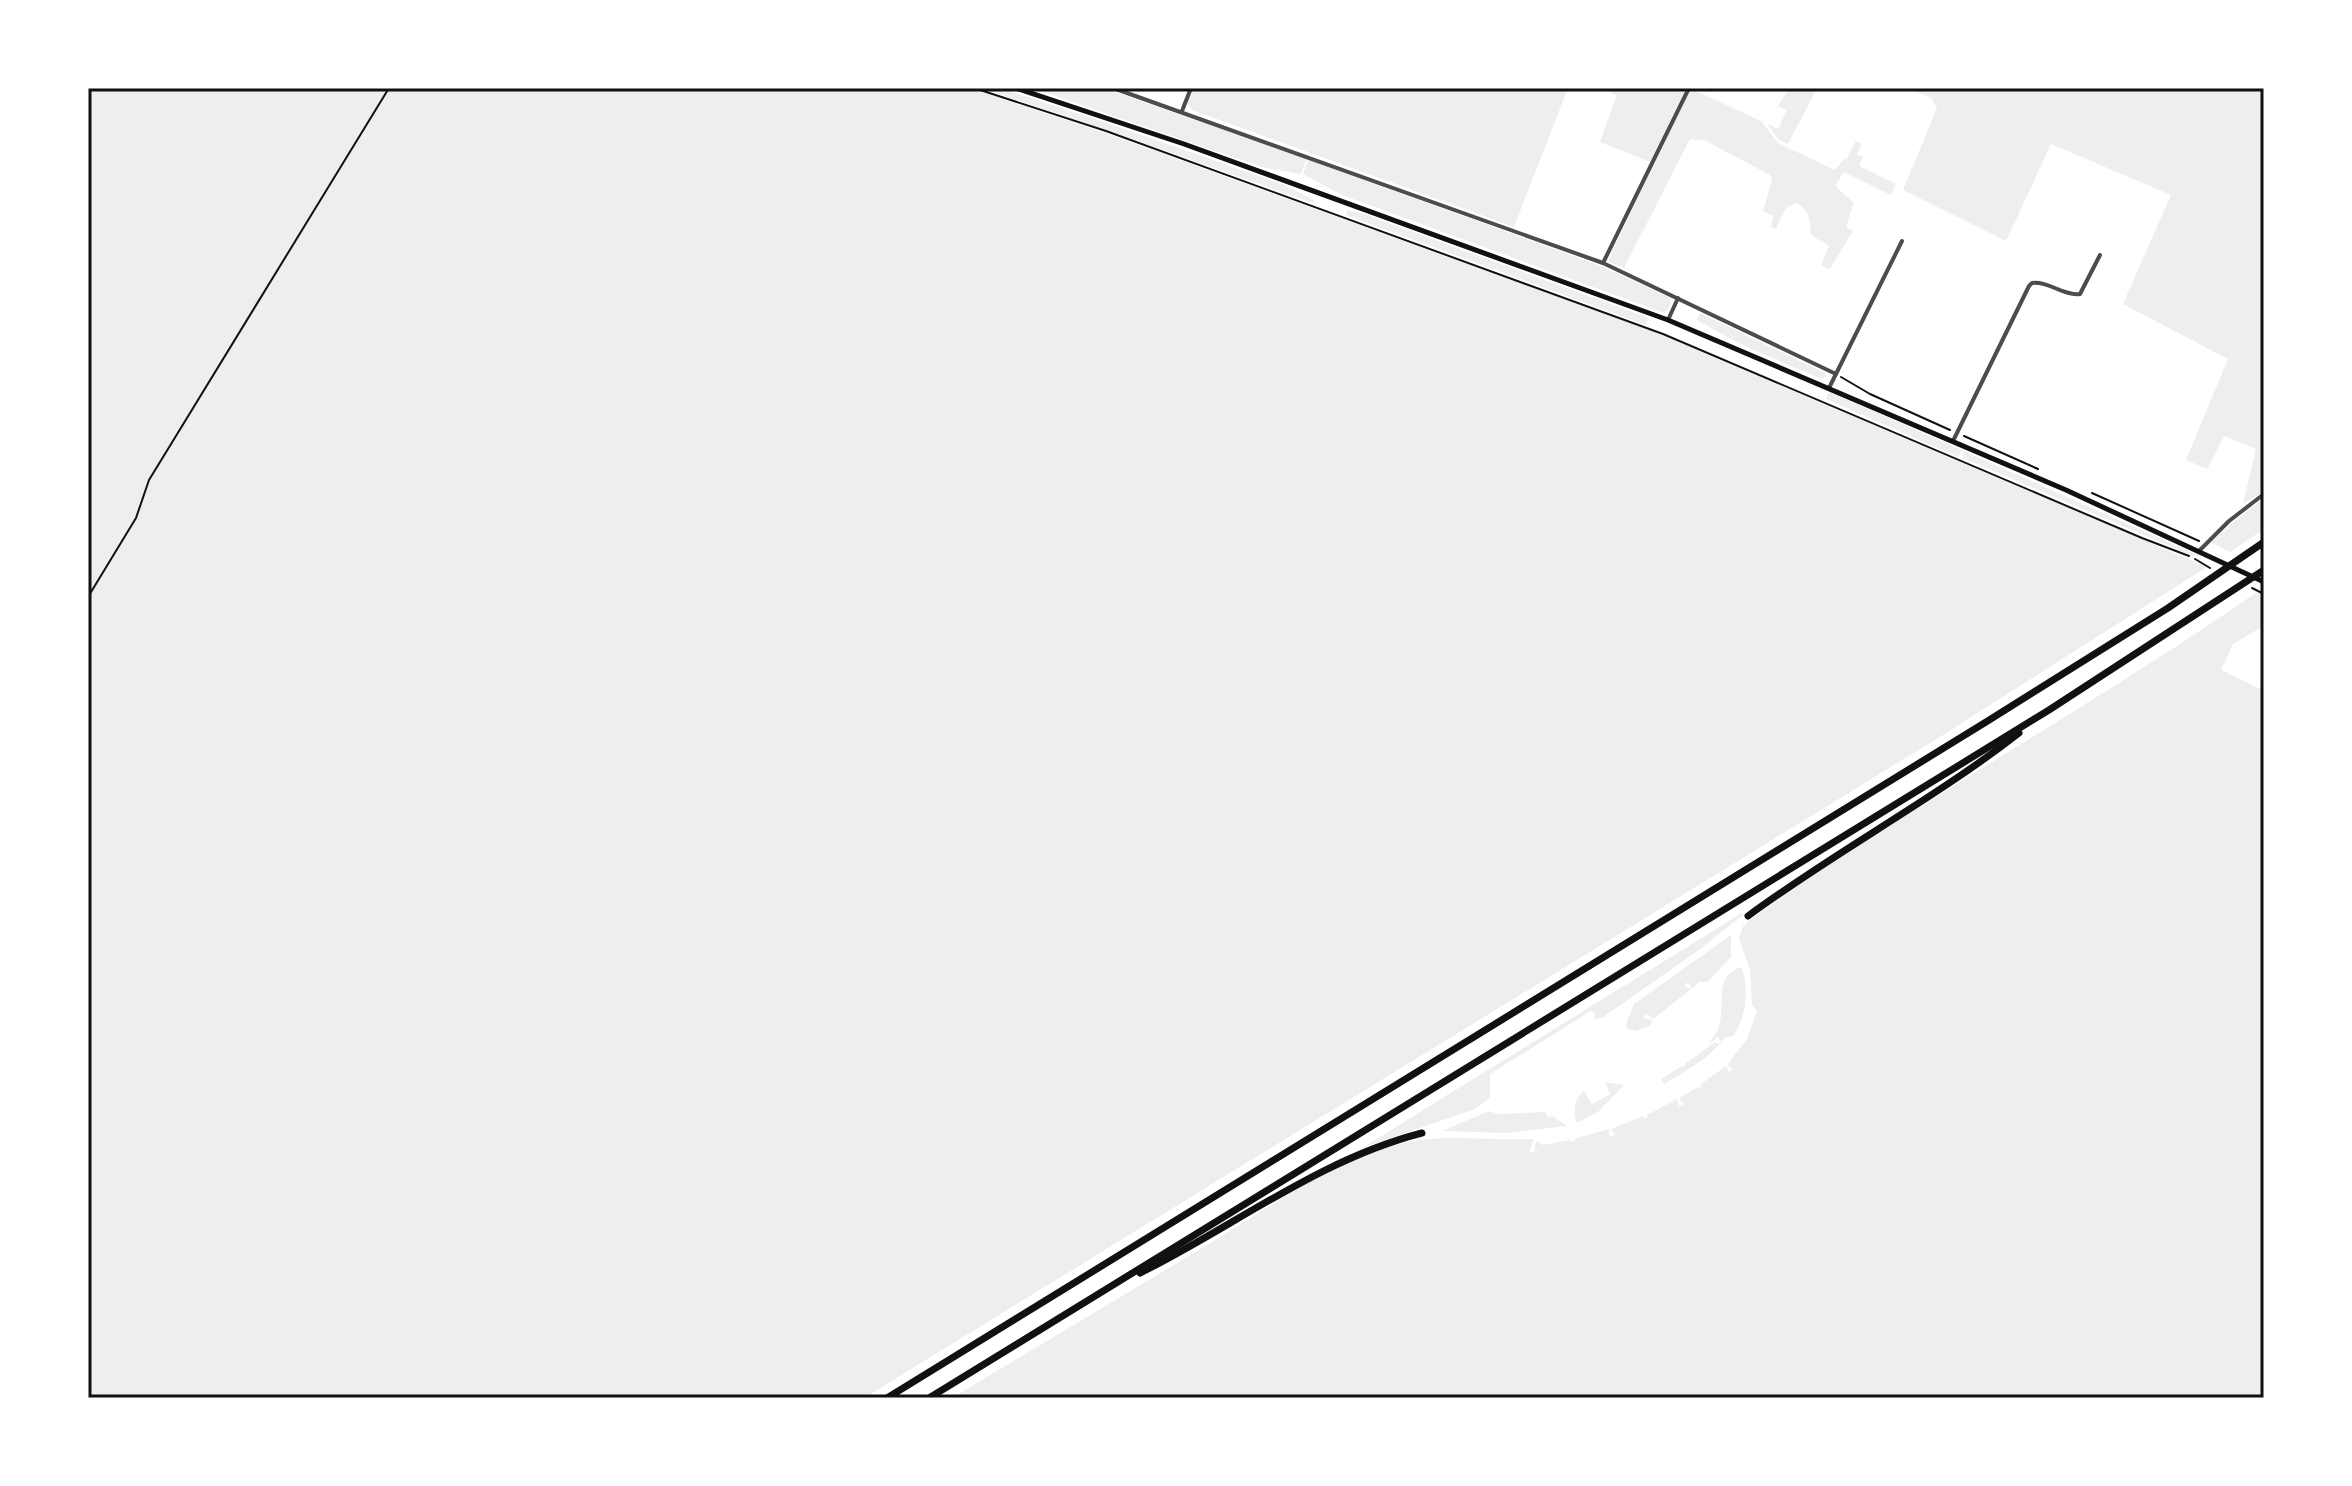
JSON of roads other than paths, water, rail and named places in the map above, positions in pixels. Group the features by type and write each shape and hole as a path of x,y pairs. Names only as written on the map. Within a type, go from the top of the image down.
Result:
{"highway":[{"path":"887,1398 1986,722 2264,542"},
{"path":"929,1398 2049,710 2264,570"},
{"path":"1748,916 1970,771 2049,710"},
{"path":"1098,1294 1180,1254 1319,1174 1368,1150 1422,1133"}],"main road":[{"path":"1016,88 1184,144 1668,320 1953,441 2264,582"}],"street":[{"path":"1113,88 1603,263 1836,374"},
{"path":"1182,111 1191,88"},
{"path":"1603,263 1689,88"},
{"path":"1829,388 1902,241"},
{"path":"1953,441 2029,286 2041,282 2071,295 2080,294 2100,255"},
{"path":"1668,320 1678,298"},
{"path":"2199,551 2229,521 2264,494"}]}
